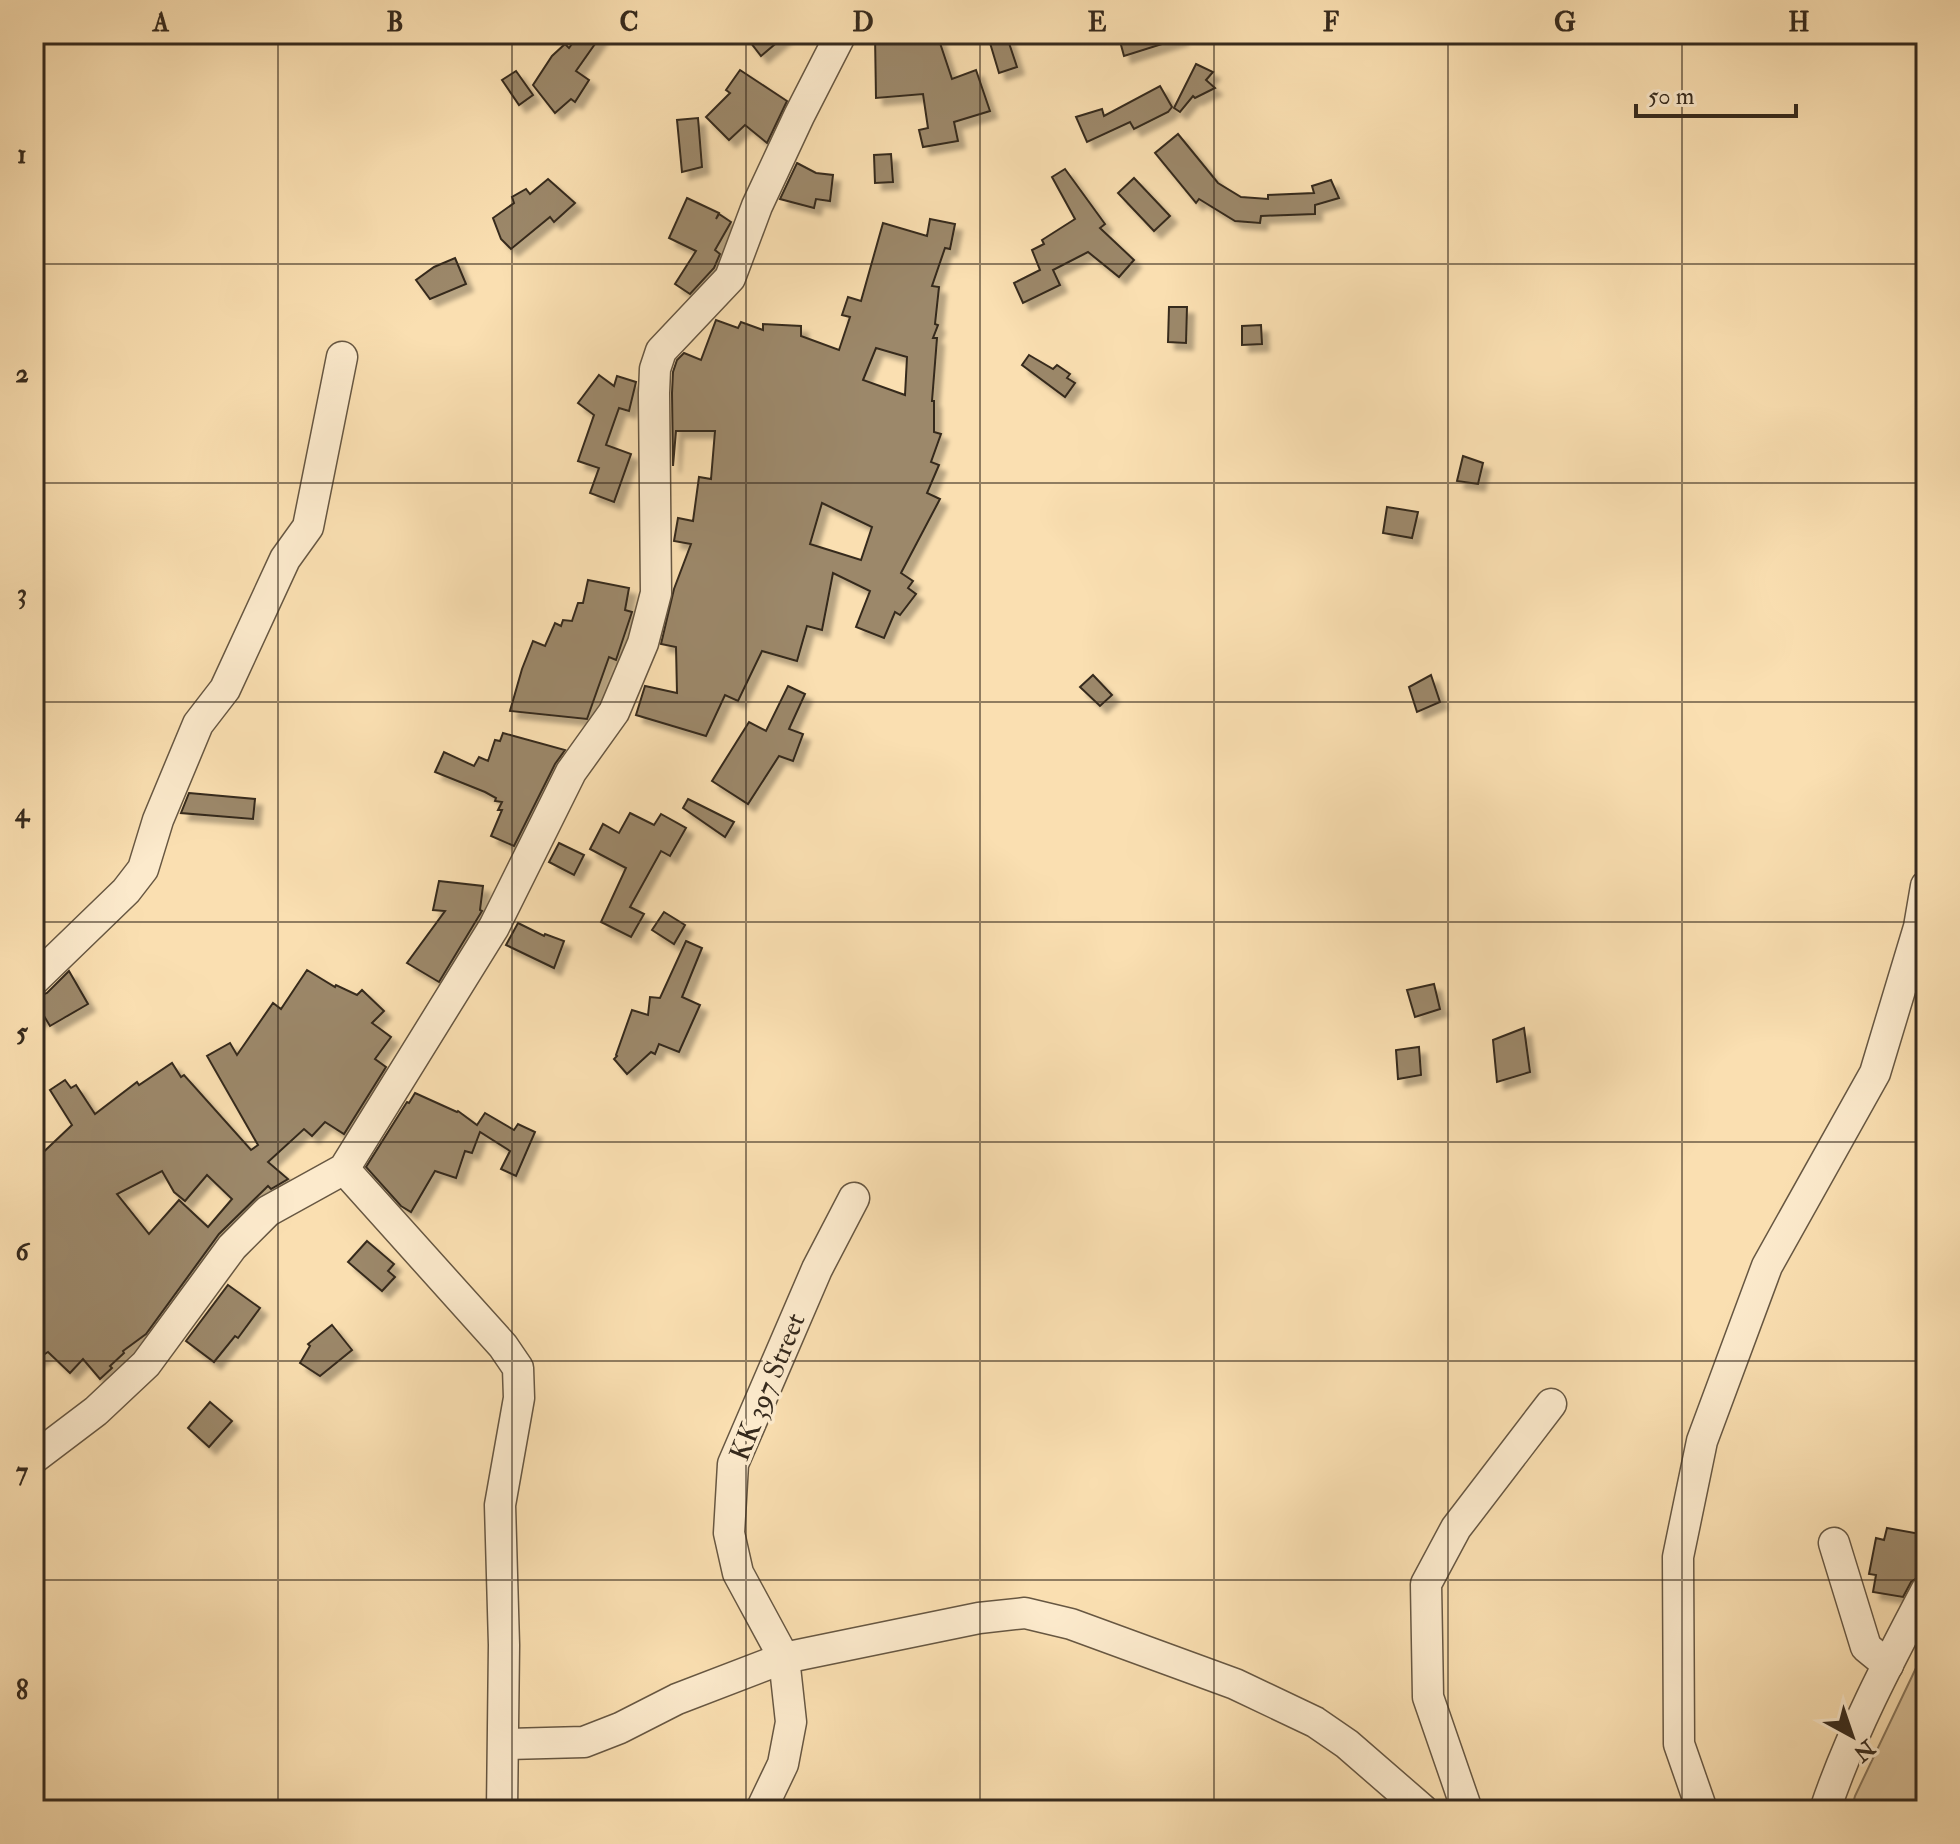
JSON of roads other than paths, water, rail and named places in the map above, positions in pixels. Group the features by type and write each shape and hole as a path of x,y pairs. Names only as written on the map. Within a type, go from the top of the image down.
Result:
{"street":[{"path":"34,1458 96,1411 146,1364 232,1247 268,1211 344,1169 494,927 571,772 614,712 643,643 656,593 655,369 661,351 730,278 757,206 841,34"},
{"path":"34,980 126,891 143,869 158,820 198,724 225,689 285,559 308,527 342,357"},
{"path":"1702,1810 1679,1744 1678,1557 1702,1441 1767,1266 1875,1073 1919,927 1926,886"},
{"path":"344,1169 503,1346 518,1368 519,1398 500,1505 504,1744 502,1810"},
{"name":"KK 397 Street","path":"761,1810 783,1764 791,1722 784,1658 738,1573 729,1533 733,1464 817,1269 854,1198"},
{"path":"1467,1810 1428,1697 1426,1584 1456,1528 1551,1404"},
{"path":"1834,1543 1866,1647 1888,1665"},
{"path":"1825,1810 1888,1665 1926,1591"},
{"path":"504,1744 584,1742 620,1728 677,1699 784,1658 979,1618 1025,1613 1071,1624 1235,1684 1315,1722 1347,1744 1423,1810"}]}
